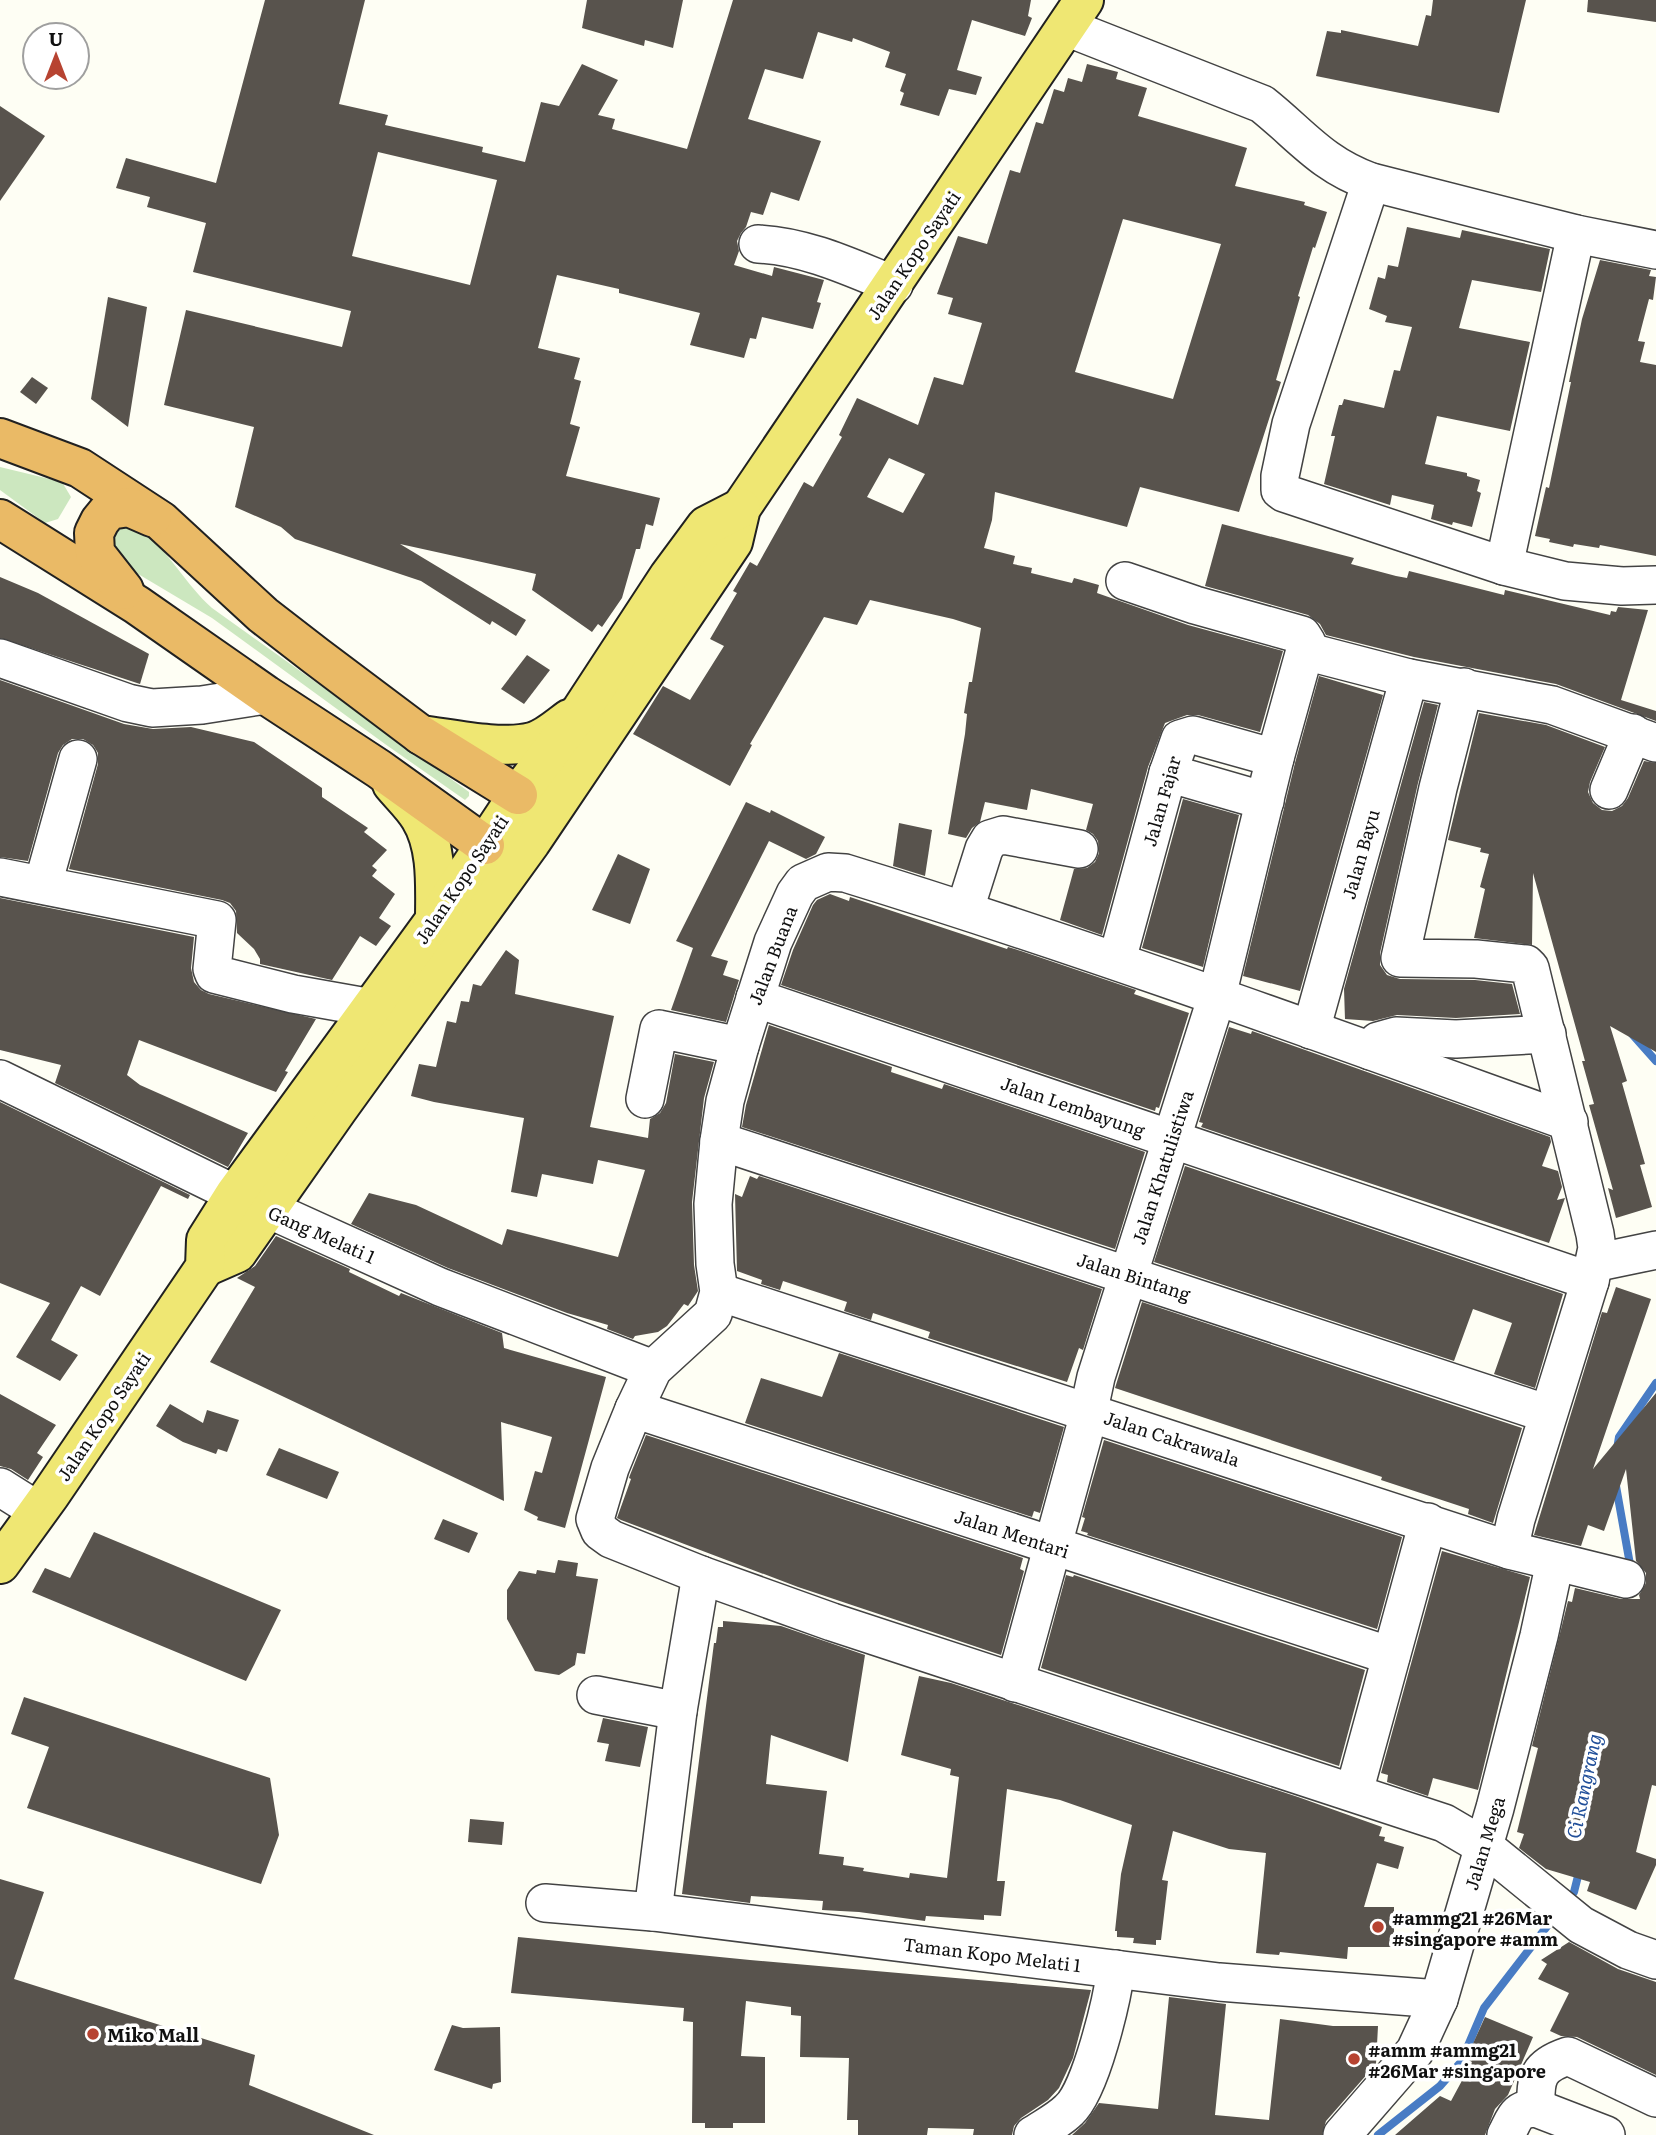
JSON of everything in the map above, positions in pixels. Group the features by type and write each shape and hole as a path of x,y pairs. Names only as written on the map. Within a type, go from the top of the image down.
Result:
{"highway":[{"path":"3,438 80,468 161,521 264,615 421,735 532,806"},
{"path":"136,605 95,553 94,533 109,510 129,507 161,521"},
{"path":"0,519 136,605 379,769 500,855"}],"main road":[{"name":"Jalan Kopo Sayati","path":"0,1563 205,1267 206,1240 251,1202 500,855 532,806 733,542 741,508 1075,13"},
{"name":"Jalan Kopo Sayati","path":"532,806 582,709 669,576 706,526 741,508"},
{"path":"421,735 511,744 533,742 549,734 582,709"},
{"path":"379,769 420,818 431,843 435,920"},
{"name":"Jalan Kopo Sayati","path":"251,1202 372,1008 435,920 500,855"}],"street":[{"path":"1075,13 1262,104 1320,156 1347,173 1370,182 1576,234 1656,250"},
{"path":"1370,182 1291,424 1280,476 1280,490 1504,566 1565,580 1622,586 1656,585"},
{"path":"1504,566 1576,234"},
{"path":"758,244 823,257 894,285"},
{"path":"1125,581 1195,605 1302,635 1307,643 1305,651 1409,678 1552,705 1645,738 1609,790"},
{"name":"Jalan Khatulistiwa","path":"1015,1683 1096,1377 1217,996 1275,758 1305,651"},
{"path":"0,657 128,703 152,708 202,705 266,695"},
{"name":"Jalan Bayu","path":"1311,1030 1409,678"},
{"path":"1464,687 1400,958 1476,959 1528,966 1569,1122 1597,1248 1509,1550"},
{"name":"Jalan Fajar","path":"1118,960 1168,773 1180,739 1185,735 1193,735 1275,758"},
{"path":"43,884 78,759"},
{"path":"1168,773 1265,801"},
{"path":"965,909 984,849 990,839 1003,835 1079,849"},
{"name":"Jalan Buana","path":"719,1292 713,1204 725,1101 773,943 795,894 803,883 828,872 845,873 965,909 1118,960 1569,1122"},
{"path":"0,877 140,894 217,920 212,970 214,974 334,1003 372,1008"},
{"name":"Jalan Lembayung","path":"755,998 1171,1139 1592,1272"},
{"path":"645,1098 659,1029 740,1046"},
{"path":"1371,1051 1378,1041 1396,1036 1456,1039 1547,1034"},
{"name":"Gang Melati 1","path":"0,1079 251,1202 440,1287 653,1369"},
{"name":"Jalan Bintang","path":"719,1141 1548,1414"},
{"path":"1592,1272 1656,1250"},
{"path":"719,1292 713,1314 653,1369 634,1409 610,1468 597,1511 597,1525 600,1531 611,1539 832,1622 1444,1823 1485,1847 1581,1925 1629,1950 1656,1960"},
{"name":"Jalan Cakrawala","path":"719,1292 1509,1550 1626,1579"},
{"name":"Jalan Mentari","path":"634,1409 1391,1656"},
{"path":"0,1488 38,1511"},
{"path":"1354,1792 1428,1522"},
{"name":"Jalan Mega","path":"1342,2135 1415,2051 1439,1999 1476,1867 1485,1847 1539,1636 1555,1562"},
{"path":"653,1912 678,1711 701,1575"},
{"path":"596,1695 678,1711"},
{"path":"1444,1823 1495,1808"},
{"name":"Taman Kopo Melati 1","path":"545,1903 653,1912 1219,1982 1439,1999"},
{"path":"1033,2135 1071,2109 1085,2084 1114,1988 1116,1969"},
{"path":"1536,2108 1535,2089 1539,2076 1548,2062 1568,2056 1656,2098"},
{"path":"1506,2135 1517,2114 1524,2108 1536,2108 1606,2135"}],"green space":[{"path":"0,467 62,482 71,497 58,519 45,523 0,490"},
{"path":"120,523 139,529 151,538 212,608 465,789 469,796 465,800 212,618 113,559 109,534"}],"building":[{"path":"265,0 365,0 339,104 388,115 385,125 483,147 482,152 525,162 541,102 559,106 582,64 618,80 598,115 615,119 612,129 687,149 733,0 1031,0 1028,16 1032,18 1025,36 972,20 957,70 982,77 976,95 949,89 939,116 900,105 904,93 900,91 906,74 885,67 890,52 853,38 852,42 818,32 803,79 765,69 748,119 821,141 799,201 771,192 763,215 751,212 737,241 739,251 734,265 772,276 774,267 824,280 817,302 821,303 813,329 762,317 756,339 750,338 744,358 690,345 700,313 619,293 619,289 557,275 538,348 580,358 574,379 581,381 570,424 580,427 566,476 660,498 653,526 646,524 640,549 636,549 622,598 602,627 598,624 592,632 532,590 536,574 400,544 526,620 516,636 492,621 490,625 421,581 295,539 281,527 235,507 254,427 164,405 186,310 342,347 351,311 193,272 206,223 147,207 150,197 116,188 126,158 216,183","holes":["378,152 497,180 470,285 352,256"]},
{"path":"587,0 683,0 673,48 645,40 644,46 582,28"},
{"path":"1433,0 1526,0 1499,113 1316,76 1327,31 1341,33 1341,30 1418,46 1426,15 1431,16"},
{"path":"1588,0 1656,0 1656,22 1587,12"},
{"path":"1087,64 1118,72 1116,79 1147,88 1138,116 1247,148 1235,186 1305,202 1304,205 1327,212 1298,296 1300,297 1276,380 1281,382 1239,512 1140,487 1127,527 995,492 992,520 984,548 1015,556 1013,564 1032,568 1031,573 1072,583 1074,578 1099,585 1097,593 1188,625 1283,651 1260,732 1198,715 1187,715 1165,723 1148,767 1102,935 1060,920 1074,869 1087,868 1095,862 1099,853 1098,841 1086,830 1093,804 1031,789 1027,810 985,802 980,822 966,838 948,834 965,734 967,714 964,713 981,628 870,600 857,625 824,617 750,744 752,745 730,786 633,734 663,686 690,700 724,646 710,639 737,593 733,591 750,562 757,566 804,482 813,487 842,437 839,435 857,398 918,425 934,377 963,385 982,323 948,314 953,298 937,294 958,236 987,244 1010,170 1020,173 1036,122 1043,124 1054,89 1064,92 1068,78 1082,82","holes":["1123,219 1221,244 1173,399 1075,372","889,458 925,474 903,513 867,497"]},
{"path":"0,106 45,136 0,201"},
{"path":"1407,227 1460,238 1462,230 1550,249 1541,292 1472,280 1459,328 1530,342 1510,431 1437,416 1425,464 1467,473 1467,476 1480,480 1477,491 1481,493 1472,527 1431,519 1434,505 1392,495 1390,505 1324,484 1339,405 1342,405 1344,399 1384,408 1394,370 1400,371 1412,327 1385,322 1387,316 1369,309 1378,277 1385,279 1388,265 1398,267"},
{"path":"1600,260 1651,270 1649,276 1656,277 1653,300 1649,299 1638,341 1645,342 1640,362 1656,365 1656,556 1600,545 1599,548 1574,544 1573,547 1535,536 1546,487 1549,488 1582,319"},
{"path":"108,297 147,307 128,427 91,399"},
{"path":"32,377 48,388 36,404 20,392"},
{"path":"1222,524 1354,558 1351,564 1396,576 1407,578 1409,571 1504,595 1505,590 1610,615 1611,611 1616,612 1618,607 1648,610 1621,700 1656,711 1656,721 1556,684 1414,657 1326,635 1320,624 1308,615 1205,586"},
{"path":"0,577 38,593 149,654 140,684 0,638"},
{"path":"527,655 550,670 524,704 501,689"},
{"path":"1319,676 1383,695 1300,991 1243,976"},
{"path":"0,680 124,724 153,729 191,727 254,742 322,788 322,797 368,828 364,832 387,850 372,866 377,870 372,876 395,894 379,918 391,926 376,946 360,936 332,980 260,964 254,949 237,933 236,911 230,903 69,869 98,764 98,753 93,745 83,739 72,739 63,745 58,753 28,861 0,857"},
{"path":"1424,702 1438,705 1380,953 1380,965 1387,975 1400,979 1475,980 1512,984 1520,1014 1456,1018 1397,1015 1373,1021 1345,1019 1344,989"},
{"path":"1479,713 1546,725 1605,747 1588,792 1593,803 1602,810 1612,811 1622,806 1644,761 1656,763 1656,1052 1610,1026 1627,1081 1622,1083 1645,1164 1640,1165 1652,1207 1616,1218 1608,1188 1613,1190 1589,1105 1594,1104 1582,1061 1585,1061 1533,873 1532,945 1474,938 1485,889 1480,887 1489,854 1480,852 1481,848 1448,840"},
{"path":"1183,799 1239,815 1203,967 1142,948"},
{"path":"746,802 770,813 771,810 825,837 816,854 806,859 769,841 711,956 728,961 723,975 739,980 726,1022 671,1010 693,948 676,941"},
{"path":"899,823 932,830 925,876 893,866"},
{"path":"618,854 650,869 630,924 592,910"},
{"path":"830,894 849,901 850,897 1007,949 1008,947 1021,951 1136,990 1134,994 1189,1013 1159,1108 1156,1107 1155,1111 781,985 813,905"},
{"path":"0,898 194,937 191,968 194,982 201,990 316,1019 285,1071 288,1072 276,1092 139,1040 127,1075 140,1085 248,1133 228,1167 55,1083 61,1065 0,1050"},
{"path":"506,950 519,960 515,994 614,1016 590,1127 648,1138 650,1119 660,1113 666,1103 675,1054 714,1062 704,1098 692,1202 694,1265 698,1291 688,1306 684,1304 667,1326 658,1332 635,1336 633,1339 607,1329 608,1325 567,1313 448,1268 351,1224 369,1193 416,1205 502,1245 507,1229 618,1257 645,1170 598,1160 593,1184 542,1174 537,1197 511,1192 524,1118 411,1096 419,1064 436,1067 447,1021 456,1023 461,1001 469,1002 473,984 481,986"},
{"path":"769,1025 892,1067 891,1072 942,1089 944,1084 1145,1152 1115,1249 742,1127"},
{"path":"1229,1027 1251,1034 1252,1031 1550,1137 1551,1142 1542,1166 1558,1171 1562,1187 1557,1200 1565,1198 1549,1243 1201,1127 1203,1123 1199,1122"},
{"path":"0,1102 190,1195 188,1199 161,1186 100,1296 81,1286 51,1340 78,1355 60,1381 16,1357 50,1303 0,1283"},
{"path":"1185,1166 1563,1294 1535,1388 1494,1374 1512,1323 1473,1309 1454,1361 1154,1262"},
{"path":"750,1176 757,1179 759,1176 1102,1289 1083,1350 1079,1348 1067,1382 928,1338 930,1332 873,1313 871,1320 844,1311 847,1302 783,1281 780,1290 761,1284 762,1280 737,1271 735,1194 742,1197"},
{"path":"276,1236 350,1269 349,1272 399,1296 401,1293 502,1333 504,1348 606,1377 565,1528 537,1520 538,1517 524,1510 535,1471 542,1473 552,1437 501,1422 504,1501 210,1362 255,1287 237,1278 255,1266"},
{"path":"1616,1287 1651,1299 1593,1469 1656,1393 1656,1786 1652,1785 1636,1852 1656,1859 1656,1865 1636,1910 1587,1891 1590,1882 1546,1869 1519,1848 1524,1834 1517,1832 1538,1748 1532,1746 1568,1601 1572,1602 1575,1588 1621,1599 1640,1599 1639,1595 1646,1583 1646,1573 1636,1561 1626,1469 1604,1531 1588,1525 1581,1546 1534,1535 1602,1312 1607,1313"},
{"path":"1142,1302 1522,1428 1493,1523 1468,1514 1469,1509 1381,1480 1382,1477 1115,1388"},
{"path":"839,1353 1064,1427 1040,1513 1034,1511 1032,1517 745,1423 761,1378 822,1397"},
{"path":"0,1394 56,1425 37,1453 43,1457 28,1480 11,1469 0,1466"},
{"path":"170,1404 203,1423 207,1410 239,1420 227,1452 218,1449 216,1454 183,1442 156,1426"},
{"path":"646,1435 1023,1558 1020,1569 1024,1571 1001,1655 798,1587 617,1518"},
{"path":"1104,1440 1402,1537 1377,1629 1081,1531 1085,1518 1082,1517"},
{"path":"279,1448 339,1472 327,1499 266,1475"},
{"path":"443,1519 478,1533 469,1553 434,1539"},
{"path":"94,1532 281,1610 246,1681 32,1592 45,1568 70,1578"},
{"path":"1442,1551 1530,1577 1478,1790 1433,1778 1428,1796 1387,1782 1388,1775 1381,1773"},
{"path":"558,1560 578,1563 576,1576 598,1579 585,1654 577,1653 575,1665 559,1675 535,1671 507,1619 507,1590 519,1571 555,1573"},
{"path":"1066,1575 1074,1575 1365,1670 1339,1766 1041,1668"},
{"path":"723,1621 781,1626 865,1655 848,1762 771,1735 766,1784 827,1791 819,1854 844,1857 843,1865 864,1868 863,1871 909,1878 910,1873 947,1878 959,1777 950,1775 951,1769 901,1755 919,1676 951,1683 1382,1827 1379,1836 1385,1837 1384,1841 1404,1847 1398,1869 1377,1863 1364,1907 1394,1907 1394,1947 1348,1947 1347,1959 1280,1952 1279,1955 1256,1953 1266,1853 1229,1849 1173,1831 1162,1880 1168,1881 1161,1940 1156,1940 1156,1945 1133,1943 1134,1938 1117,1937 1115,1931 1121,1874 1132,1825 1060,1800 1007,1789 997,1881 1005,1881 1001,1916 984,1915 984,1920 926,1916 925,1921 822,1910 823,1901 751,1896 750,1903 682,1894 714,1643 718,1627 723,1627"},
{"path":"24,1697 270,1778 279,1835 261,1884 27,1808 49,1747 11,1734"},
{"path":"603,1718 648,1727 640,1767 605,1761 609,1744 597,1742"},
{"path":"470,1819 504,1822 502,1845 468,1842"},
{"name":"Miko Mall","path":"0,1879 44,1892 14,1979 255,2055 249,2085 374,2135 0,2135"},
{"path":"518,1937 1091,1990 1073,2058 1059,2088 1048,2100 1021,2118 1014,2126 1012,2135 973,2135 974,2129 928,2128 927,2135 858,2135 858,2120 847,2120 849,2058 800,2057 801,2016 791,2015 791,2007 746,2001 741,2056 765,2057 765,2123 733,2123 733,2128 705,2128 705,2123 692,2123 693,2022 683,2021 684,2008 511,1993"},
{"path":"1569,1942 1618,1969 1656,1982 1656,2075 1577,2037 1561,2036 1550,2031 1569,1993 1538,1979 1547,1964 1541,1960"},
{"path":"1169,1997 1226,2004 1215,2115 1269,2120 1280,2019 1333,2026 1378,2026 1376,2064 1326,2121 1322,2135 1072,2135 1085,2123 1099,2103 1158,2109"},
{"path":"1485,2017 1533,2037 1508,2095 1495,2109 1485,2135 1395,2135 1440,2096 1451,2101 1472,2062 1466,2059"},
{"path":"452,2025 463,2028 500,2027 501,2082 493,2084 492,2089 434,2070"}],"waterway":[{"name":"Ci Rangrang","path":"1632,1034 1656,1061"},
{"name":"Ci Rangrang","path":"1617,1449 1619,1437 1656,1383"},
{"name":"Ci Rangrang","path":"1616,1486 1631,1570"},
{"name":"Ci Rangrang","path":"1567,1901 1574,1892 1580,1868"},
{"name":"Ci Rangrang","path":"1378,2135 1440,2086 1461,2062 1484,2008 1555,1916"}],"place":[{"name":"#ammg21 #26Mar #singapore #amm","path":"1378,1927"},
{"name":"Miko Mall","path":"93,2034"},
{"name":"#amm #ammg21 #26Mar #singapore","path":"1354,2059"}]}
